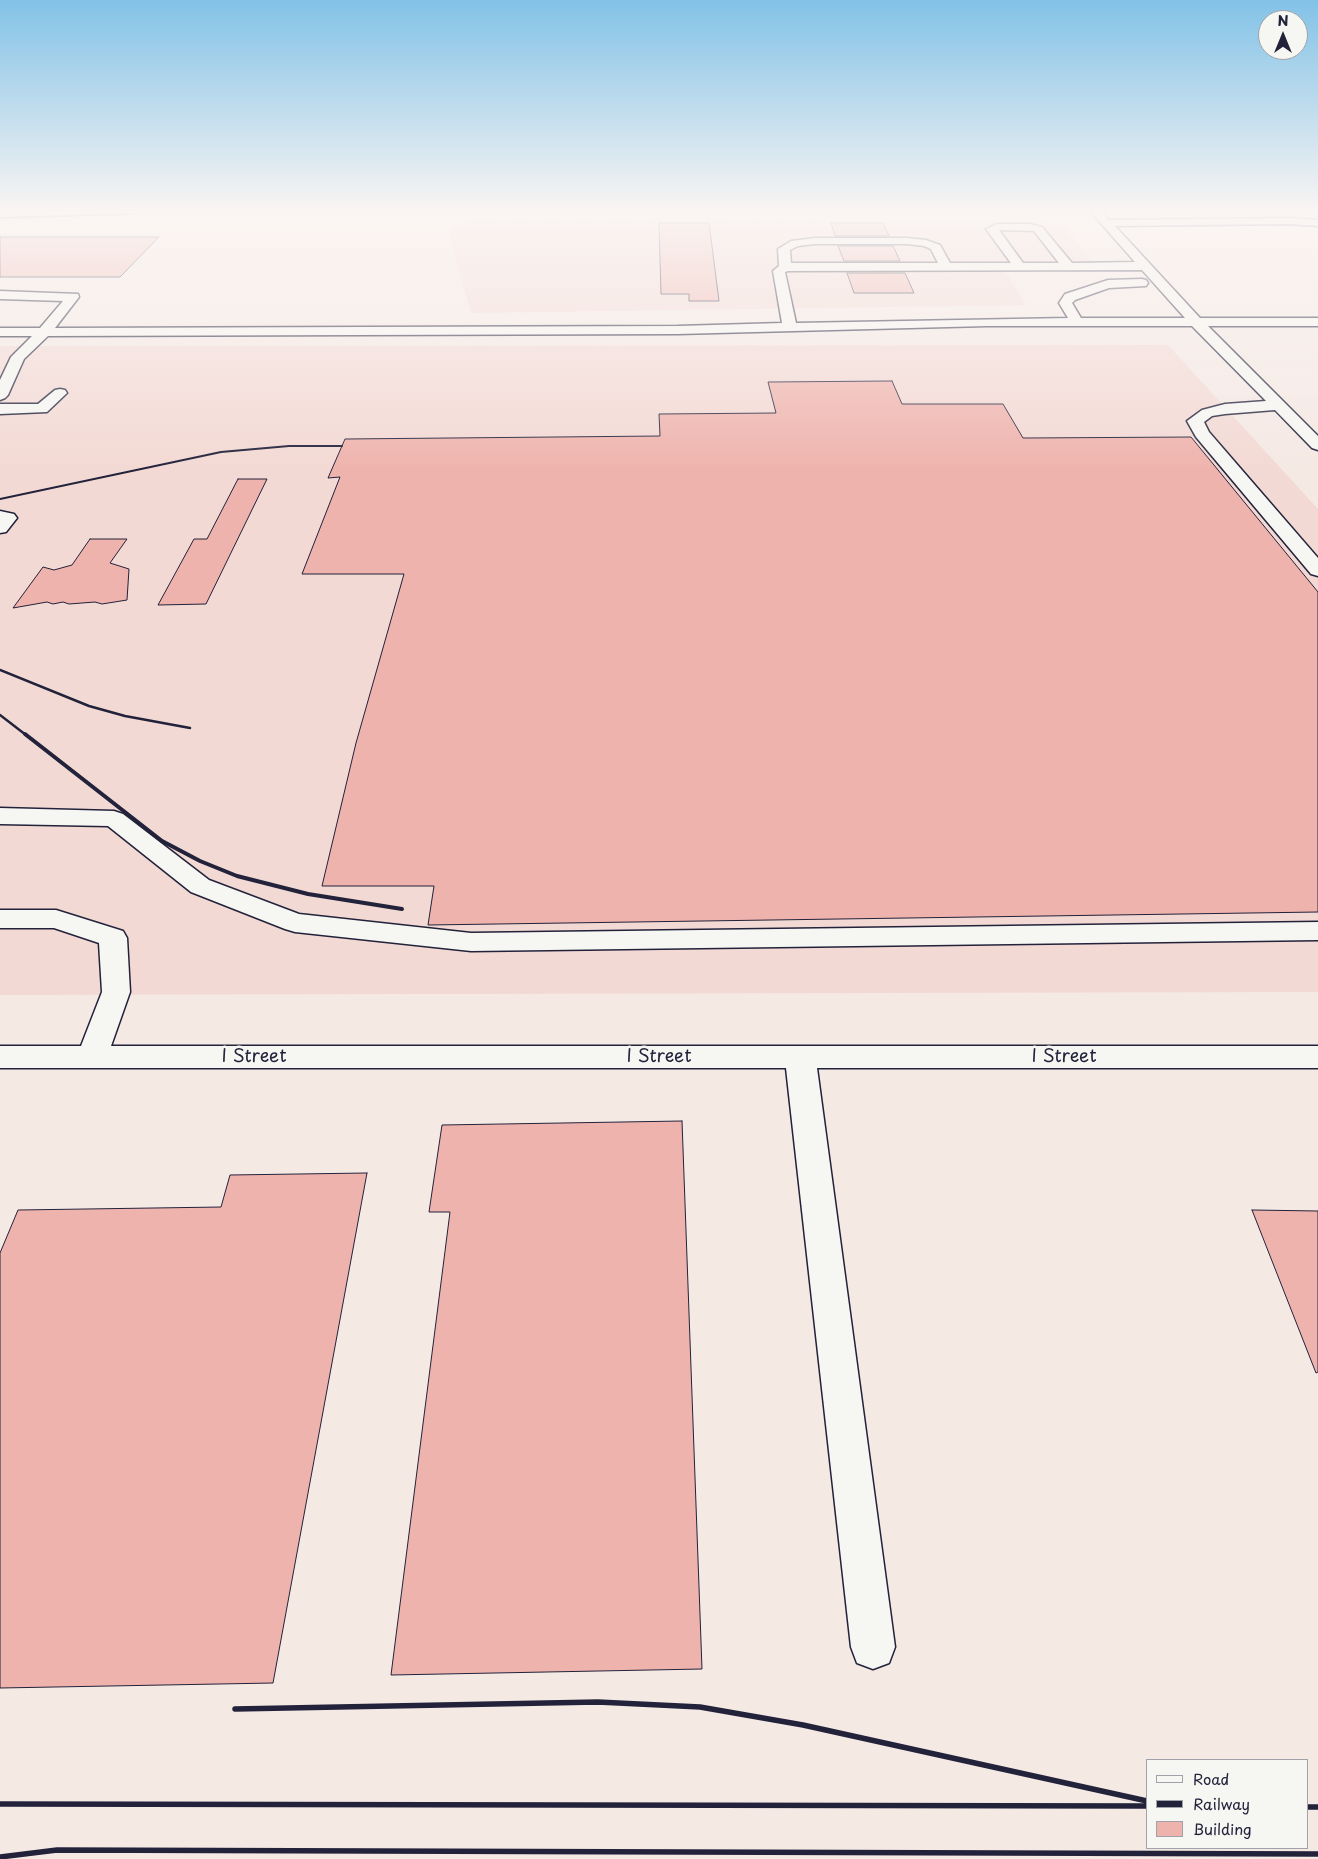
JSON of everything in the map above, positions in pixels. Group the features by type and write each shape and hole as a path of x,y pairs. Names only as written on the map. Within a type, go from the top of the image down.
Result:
{"street":[{"path":"0,395 18,357 44,332 73,297 64,297"},
{"path":"784,297 790,328"},
{"path":"1071,297 1065,303 1077,322"},
{"path":"1173,297 1318,445"},
{"path":"0,332 558,331 790,328 923,323 1318,322"},
{"path":"0,409 42,409 60,393"},
{"path":"1278,405 1225,409 1206,413 1195,421 1202,434 1318,570"},
{"path":"0,516 8,518 0,528"},
{"path":"0,816 114,819 200,886 296,923 471,942 1318,931"},
{"path":"0,919 56,919 113,938 116,992 92,1057"},
{"name":"I Street","path":"0,1057 1318,1057"},
{"path":"800,1057 873,1647"}],"shaded area":[{"path":"466,297 1021,297 1026,305 471,313"},
{"path":"1168,345 1318,509 1318,992 0,995 0,346"}],"building":[{"path":"689,297 718,297 719,301 689,301"},
{"path":"892,381 902,404 1003,404 1023,438 1191,437 1318,592 1318,912 428,925 434,886 322,886 356,743 404,574 302,574 340,477 328,478 345,439 660,436 659,414 776,413 768,382"},
{"path":"238,479 267,479 206,604 158,605 194,539 207,539"},
{"path":"90,539 127,539 110,563 129,569 127,600 102,604 95,602 69,604 63,602 53,604 47,602 13,608 43,567 54,570 72,565"},
{"path":"682,1121 702,1669 391,1675 450,1212 429,1212 442,1125"},
{"path":"367,1173 273,1683 0,1688 0,1253 18,1210 221,1207 230,1175"},
{"path":"1252,1210 1318,1211 1318,1372 1316,1373"}],"railway":[{"path":"0,499 221,452 289,446 342,446"},
{"path":"0,670 89,706 125,716 190,728"},
{"path":"0,715 26,735"},
{"path":"25,734 162,841 200,861 237,876 308,894 402,909"},
{"path":"235,1709 598,1702 700,1707 803,1725 1146,1801"},
{"path":"0,1804 1146,1806"},
{"path":"1308,1807 1318,1807"},
{"path":"0,1857 57,1850 1318,1854"}]}
